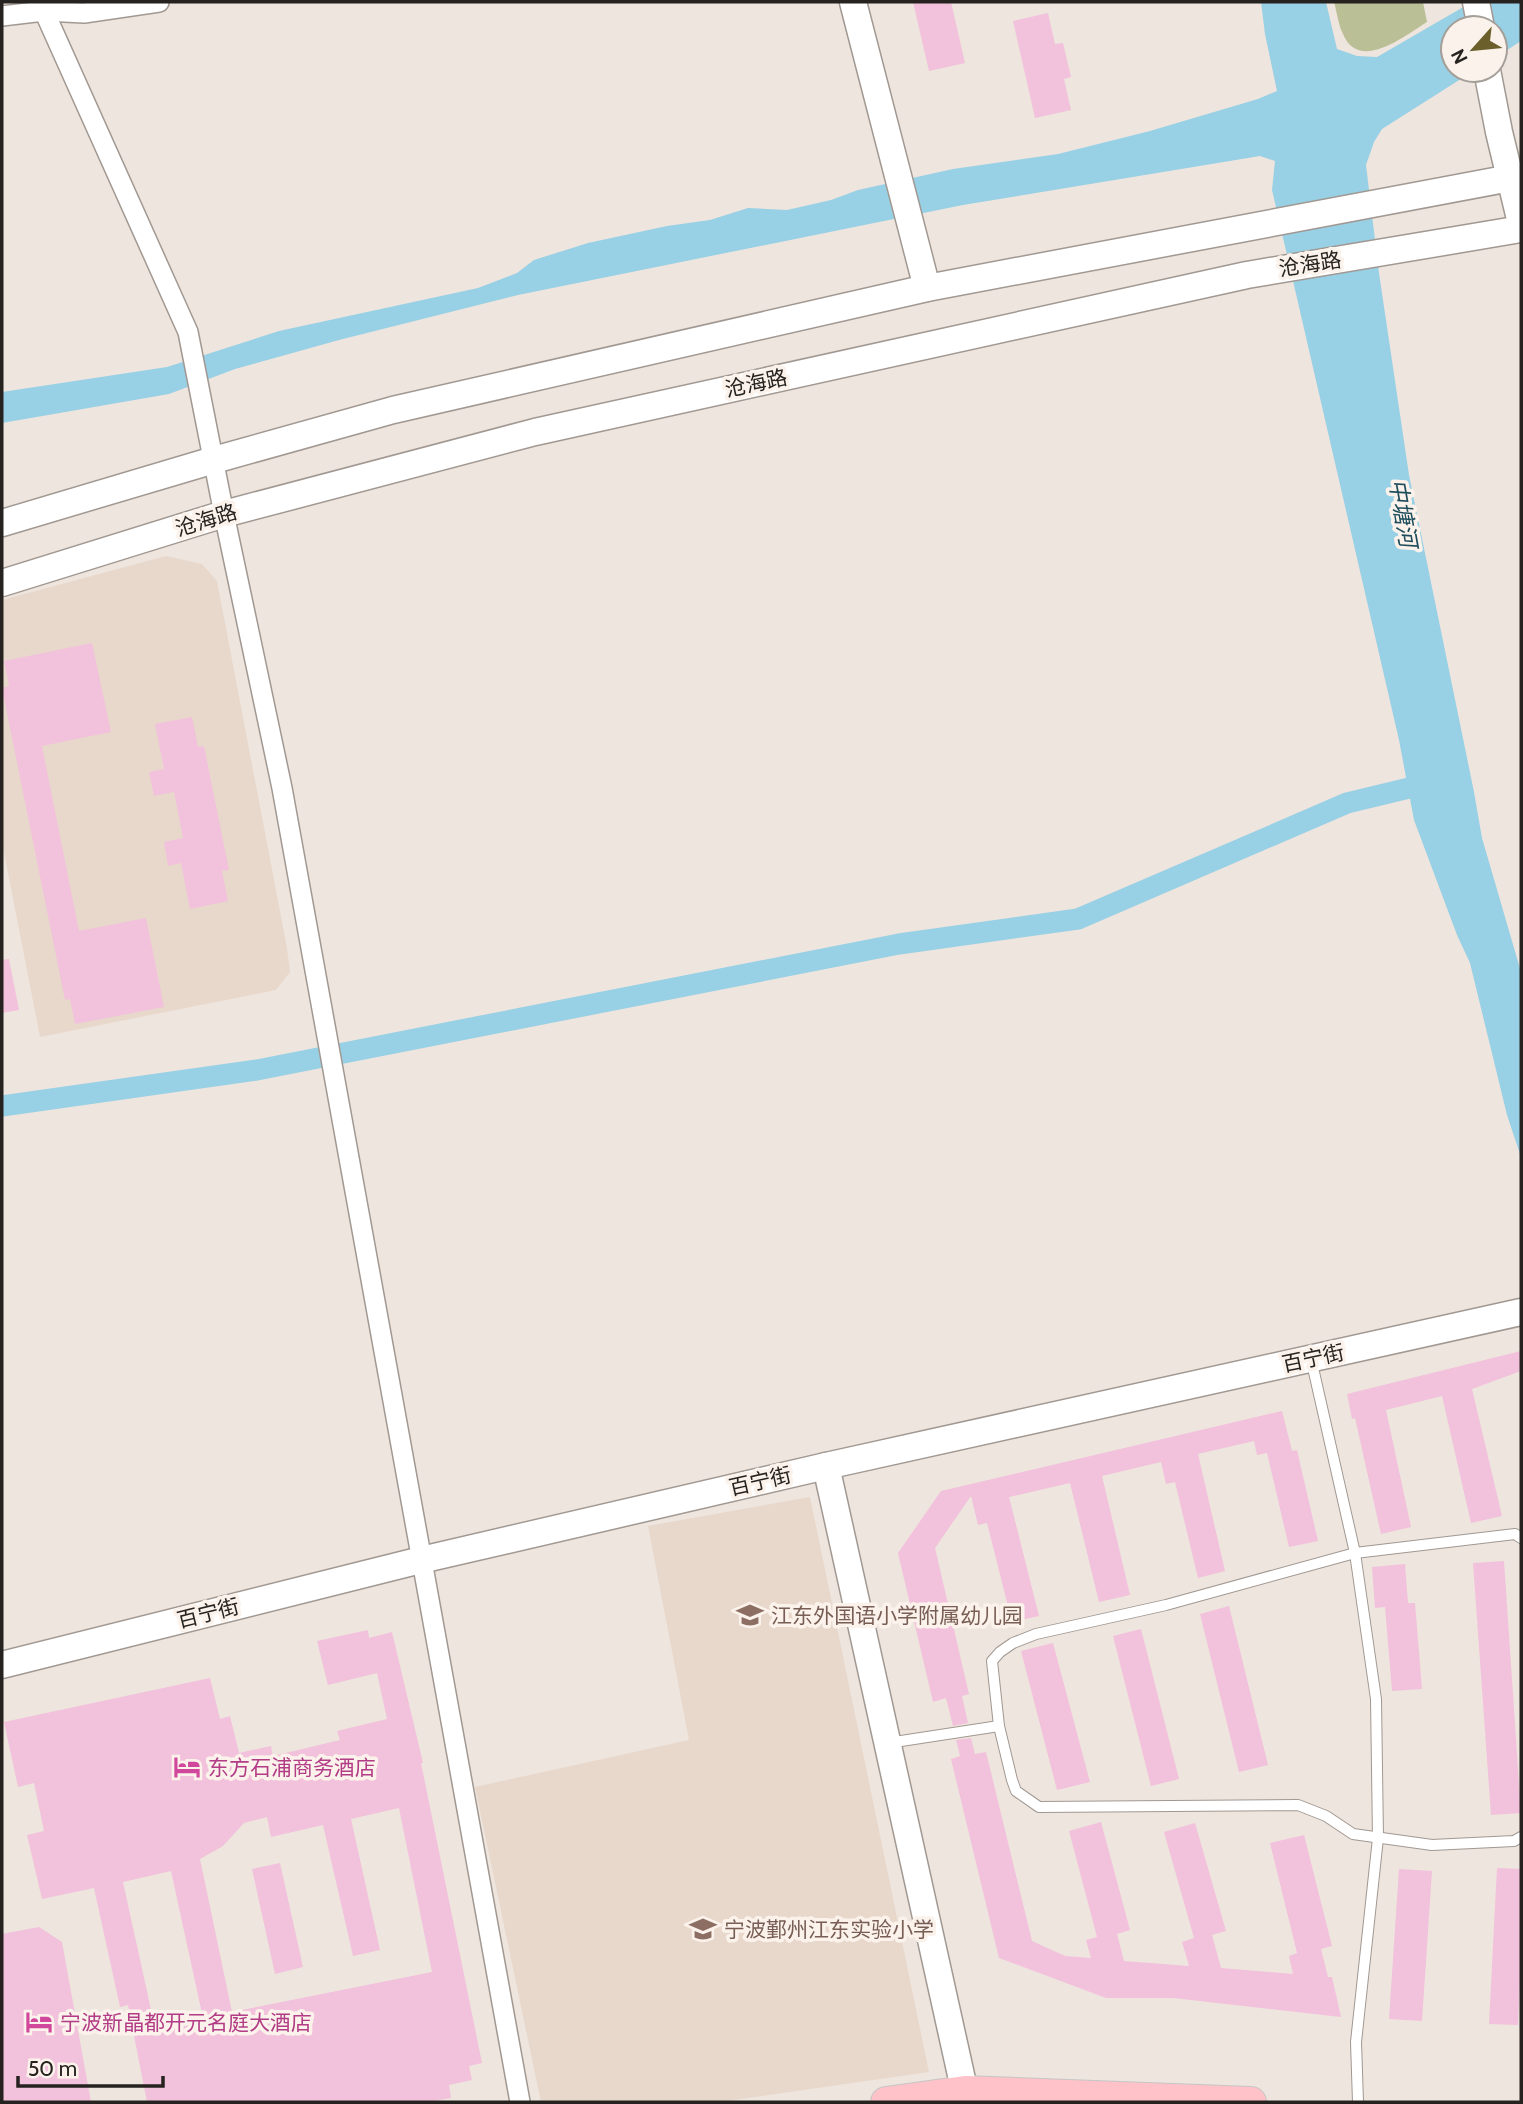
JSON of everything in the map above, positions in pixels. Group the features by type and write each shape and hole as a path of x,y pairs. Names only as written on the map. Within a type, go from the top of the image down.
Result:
{"main road":[{"path":"853,2 927,288"},
{"path":"1491,84 1516,176 1521,223"},
{"path":"2,523 214,460 393,411 927,288 1516,176"},
{"name":"沧海路","path":"2,583 223,514 536,432 1220,281 1521,229"},
{"name":"百宁街","path":"2,1665 421,1560 826,1466 1521,1312"},
{"path":"826,1466 966,2096"},
{"path":"886,2102 966,2096 1251,2102"}],"street":[{"path":"2,16 42,6 84,13 159,2"},
{"path":"42,6 192,348 223,514 282,788 520,2102"}],"lane":[{"path":"1311,1359 1355,1553 1376,1699 1378,1838 1356,2042 1358,2102"},
{"path":"1521,1538 1516,1534 1355,1553 1166,1605 1036,1634 1013,1643 1000,1651 992,1661 999,1726 1016,1790 1039,1807 1298,1805 1326,1816 1353,1834 1378,1838 1432,1845 1514,1841 1521,1837"},
{"path":"887,1743 999,1726"}],"shaded area":[{"path":"166,556 202,564 217,581 290,972 276,990 40,1037 2,842 2,600"},
{"name":"宁波鄞州江东实验小学","path":"810,1497 929,2072 720,2102 541,2102 475,1787 689,1740 648,1526"}],"green space":[{"path":"1334,2 1423,2 1427,22 1383,48 1360,50 1350,45 1343,34"}],"water":[{"name":"中塘河","path":"1261,2 1326,2 1337,49 1357,56 1377,57 1439,21 1439,84 1453,84 1382,129 1366,165 1409,475 1482,838 1521,972 1521,1157 1507,1115 1470,963 1414,820 1399,740 1272,190 1275,161 1260,156 963,205 518,295 235,369 169,394 2,423 2,392 167,367 279,331 478,288 517,273 534,260 588,243 710,220 748,208 787,210 831,200 858,190 953,169 1058,154 1150,131 1258,99 1277,91"},
{"path":"1472,2 1521,2 1521,41 1509,49 1509,14 1451,14"}],"building":[{"path":"913,2 951,2 965,63 929,71"},
{"path":"1048,13 1055,44 1063,43 1071,77 1064,79 1071,110 1035,118 1013,21"},
{"path":"92,643 111,732 42,746 79,931 146,918 164,1007 75,1024 70,999 65,1000 2,688 9,686 4,661"},
{"path":"192,717 198,747 204,746 229,870 222,871 228,901 190,909 181,863 168,866 164,842 183,838 174,792 154,796 149,772 164,769 155,724"},
{"path":"9,959 19,1010 2,1013 2,960"},
{"path":"1521,1351 1521,1371 1472,1389 1502,1516 1471,1523 1442,1396 1386,1410 1411,1527 1381,1534 1355,1418 1352,1419 1347,1394"},
{"path":"1282,1411 1292,1451 1297,1450 1318,1541 1289,1547 1267,1453 1257,1455 1254,1441 1198,1454 1225,1571 1198,1578 1175,1482 1166,1484 1161,1462 1102,1476 1130,1595 1099,1602 1070,1483 1009,1497 1039,1616 1012,1622 987,1523 978,1525 971,1496 935,1548 969,1694 962,1696 968,1723 953,1726 946,1698 933,1702 898,1553 941,1491"},
{"path":"1504,1561 1521,1813 1491,1815 1473,1563"},
{"path":"1405,1564 1408,1603 1415,1603 1422,1689 1392,1691 1385,1607 1375,1608 1372,1567"},
{"path":"1229,1606 1268,1765 1239,1772 1200,1614"},
{"path":"1141,1629 1179,1779 1151,1786 1113,1636"},
{"path":"368,1630 369,1638 392,1632 423,1763 482,2063 469,2066 472,2080 449,2085 451,2098 427,2102 147,2102 128,2005 120,2007 94,1888 42,1899 27,1835 44,1831 34,1783 18,1787 4,1722 210,1678 220,1719 230,1716 239,1753 271,1746 273,1756 340,1740 337,1731 387,1719 377,1673 328,1685 317,1641","holes":["399,1808 432,1972 232,2012 200,1859 223,1846 244,1823 267,1817 271,1837 323,1825 353,1956 380,1950 351,1819","171,1871 203,2018 155,2028 123,1882"]},
{"path":"1053,1643 1090,1782 1057,1790 1021,1651"},
{"path":"971,1738 975,1754 986,1752 1032,1941 1065,1956 1091,1958 1086,1940 1097,1937 1069,1831 1101,1822 1130,1930 1117,1934 1124,1961 1189,1966 1182,1942 1194,1938 1164,1832 1195,1823 1226,1931 1212,1935 1221,1968 1293,1974 1289,1956 1297,1953 1270,1843 1304,1835 1332,1946 1321,1949 1328,1977 1332,1977 1341,2017 1173,1998 1106,1998 999,1958 951,1759 960,1756 956,1740"},
{"path":"280,1863 303,1967 275,1974 252,1869"},
{"path":"1497,1868 1521,1869 1518,2025 1489,2024"},
{"path":"1399,1869 1432,1871 1422,2021 1389,2019"},
{"name":"宁波新晶都开元名庭大酒店","path":"39,1927 62,1942 91,2102 2,2102 2,1934"}],"waterway":[{"path":"2,1106 257,1070 899,944 1078,919 1347,803 1434,782"}],"place":[{"name":"江东外国语小学附属幼儿园","path":"750,1615"},
{"name":"东方石浦商务酒店","path":"187,1767"},
{"name":"宁波鄞州江东实验小学","path":"703,1929"},
{"name":"宁波新晶都开元名庭大酒店","path":"39,2022"}]}
